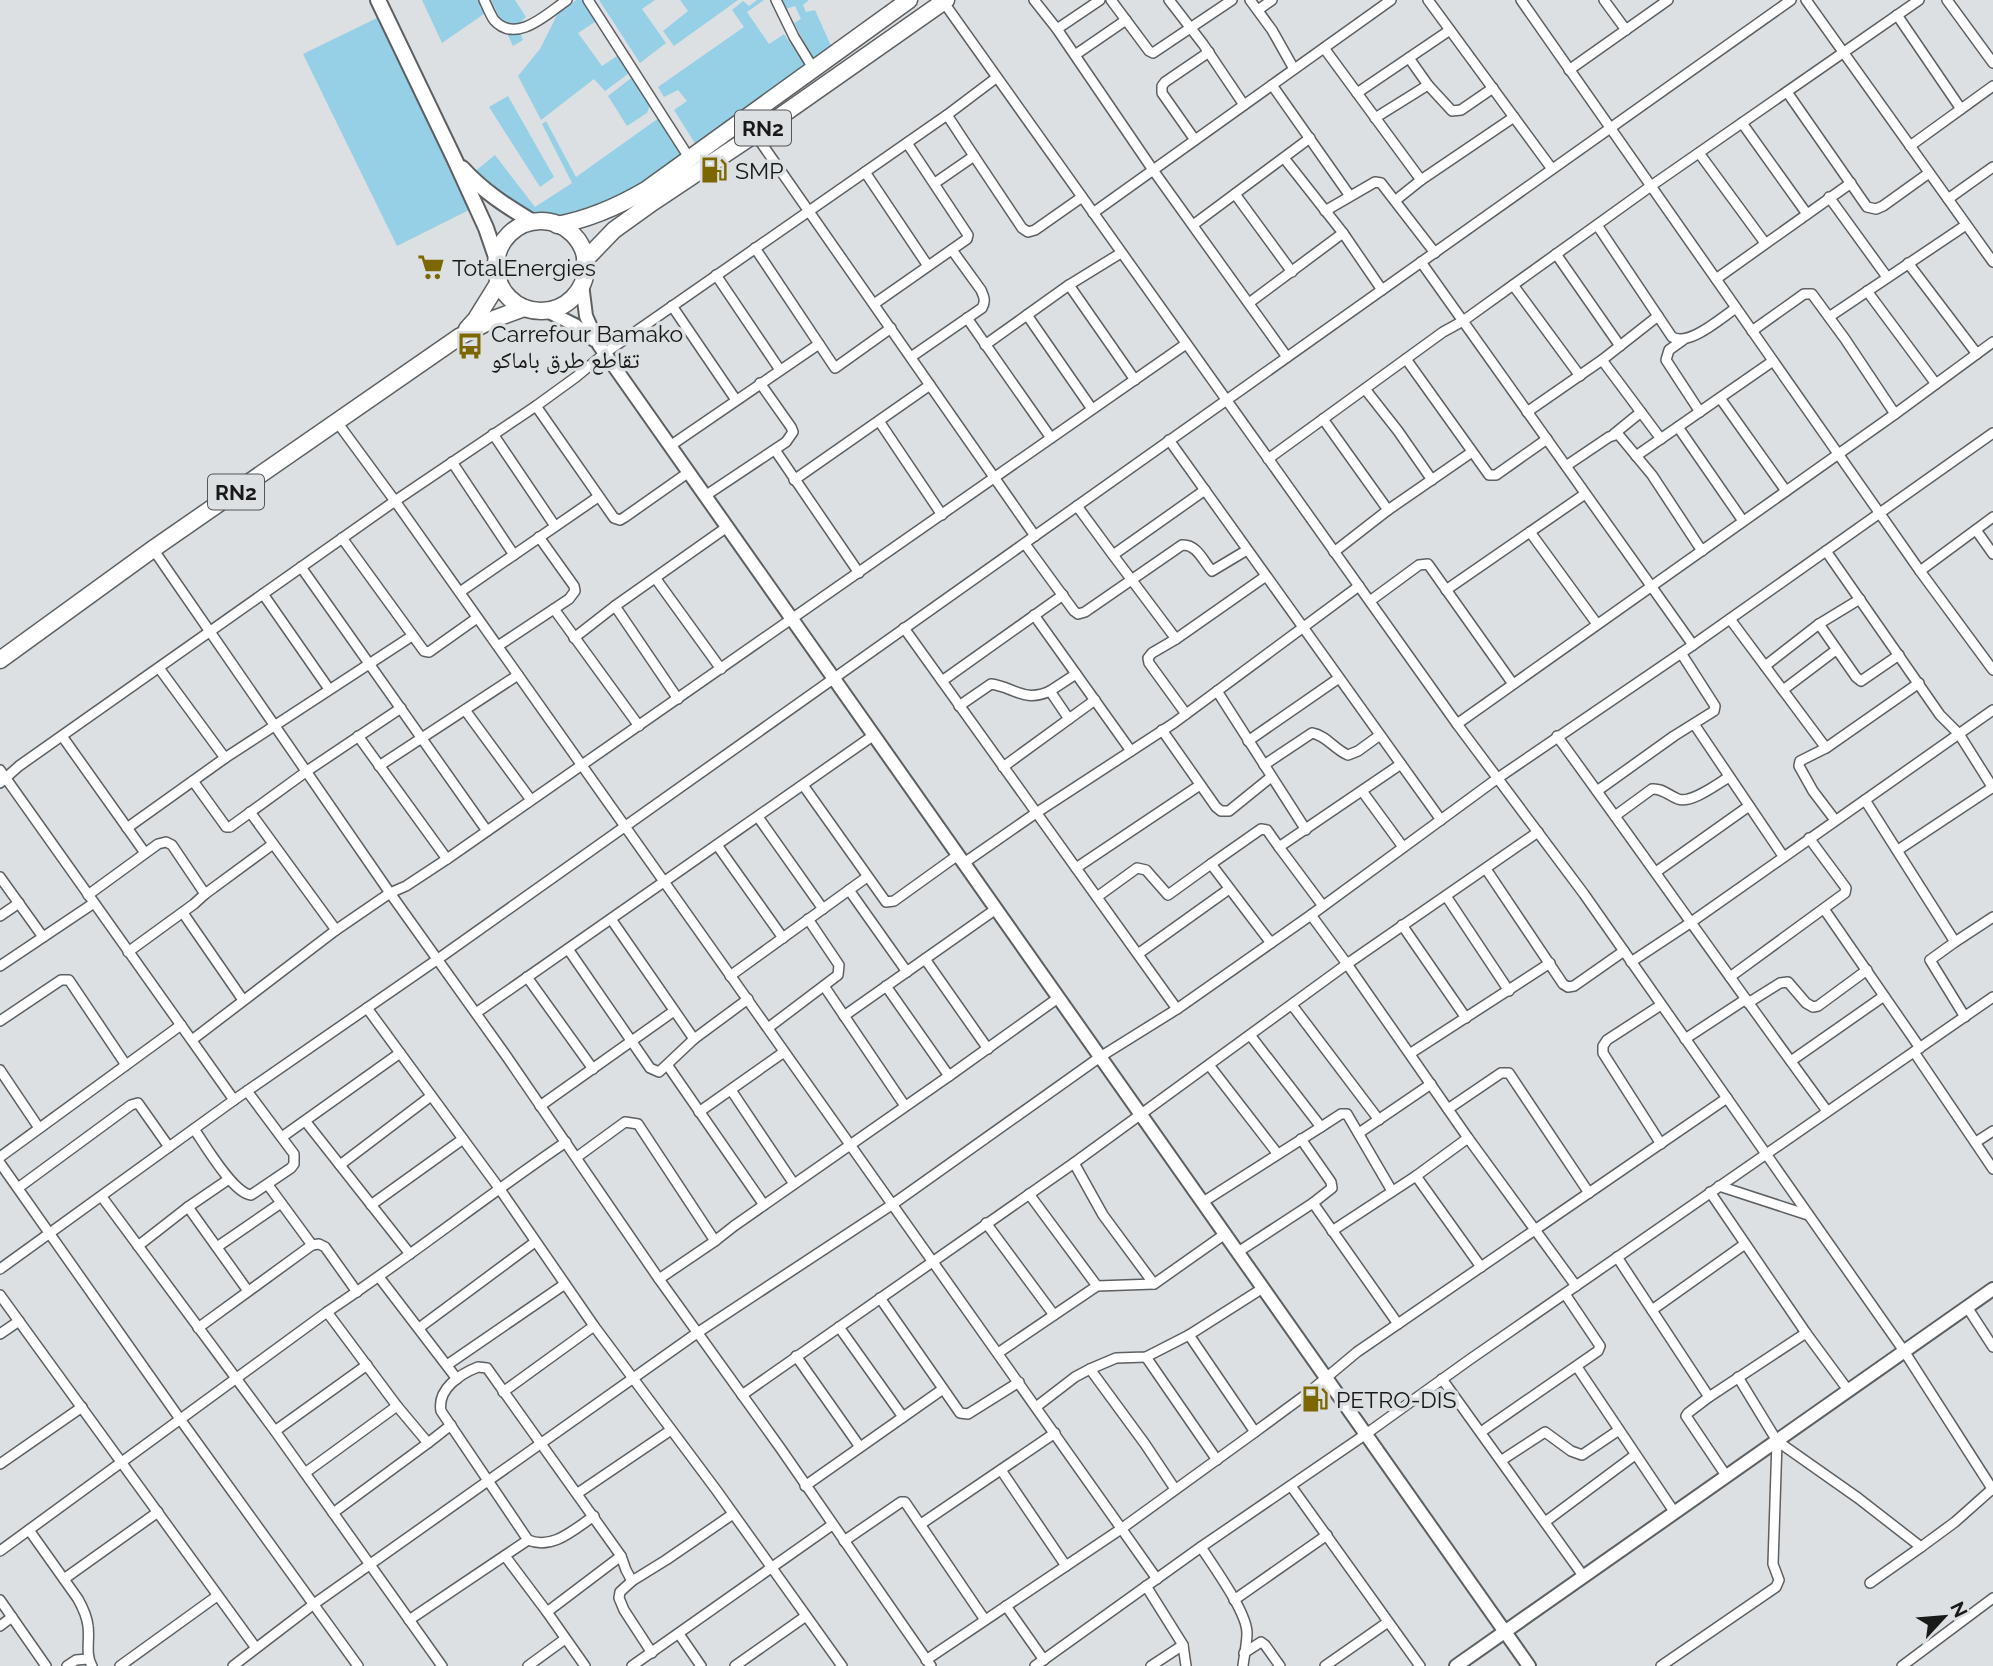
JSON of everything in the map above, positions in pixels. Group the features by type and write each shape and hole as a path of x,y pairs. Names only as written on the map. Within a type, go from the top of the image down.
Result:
{"highway":[{"name":"RN2","path":"557,225 618,206 646,190 909,0"},
{"name":"RN2","path":"585,260 614,230 944,1"},
{"path":"533,222 547,222 569,231 578,241 585,260 582,284 575,296 565,304 547,311 524,308 509,297 499,282 497,260 501,246 509,235 533,222"},
{"name":"RN2","path":"459,337 476,319 499,282"},
{"name":"RN2","path":"0,660 153,549 459,337 494,318 524,308"}],"main road":[{"path":"378,0 454,158 486,228 497,260"},
{"path":"454,158 483,190 533,222"}],"street":[{"path":"484,0 495,20 501,25 516,29 530,25 567,0"},
{"path":"588,0 690,159"},
{"path":"776,0 813,68"},
{"path":"1034,0 1287,357"},
{"path":"1057,29 1100,0"},
{"path":"1111,0 1153,53 1191,29 1219,4 1232,0"},
{"path":"1169,0 1244,104"},
{"path":"1250,0 1272,30 1294,69"},
{"path":"1258,10 1272,0"},
{"path":"1093,213 1391,0"},
{"path":"1428,0 1552,169"},
{"path":"1521,0 1920,571 1991,663"},
{"path":"1604,0 1626,30"},
{"path":"1569,70 1668,0"},
{"path":"0,1269 233,1100 625,827 1791,0"},
{"path":"1806,0 1993,262"},
{"path":"1268,459 1443,332 1463,321 1651,186 1919,0"},
{"path":"1947,0 1993,63"},
{"path":"944,1 1268,459 1624,951 1904,1351 1993,1489 1955,1522 1870,1583"},
{"path":"1897,15 1961,109"},
{"path":"1075,55 1126,20"},
{"path":"1357,93 1450,30"},
{"path":"1324,48 1421,180"},
{"path":"1195,140 1162,93 1162,89 1165,82 1209,52"},
{"path":"1409,58 1428,85 1452,111 1457,111 1493,88"},
{"path":"233,1100 2,777 395,501 536,406 576,377 602,349 672,306 947,116 996,78"},
{"path":"1272,85 1350,196"},
{"path":"1375,118 1428,85"},
{"path":"1910,146 1993,86"},
{"path":"1787,92 1867,207 1876,209 1883,206 1929,173"},
{"path":"947,116 1022,228 1028,232 1035,230 1082,197"},
{"path":"1396,200 1514,117"},
{"path":"1742,122 1807,214"},
{"path":"755,134 1035,537"},
{"path":"1193,225 1310,138"},
{"path":"874,304 968,239 935,183 907,143"},
{"path":"1699,153 1765,243"},
{"path":"935,183 974,156"},
{"path":"1284,158 1343,233 1382,290"},
{"path":"1948,199 1993,167"},
{"path":"865,172 928,266"},
{"path":"1325,211 1375,182 1381,183 1435,253"},
{"path":"1716,279 1851,183"},
{"path":"1234,194 1292,272"},
{"path":"1829,197 1887,277"},
{"path":"1597,225 1672,337 1683,340"},
{"path":"1829,317 1966,225"},
{"path":"1250,303 1343,233"},
{"path":"755,248 835,368 891,328"},
{"path":"911,357 982,308 985,297 952,250"},
{"path":"985,345 1069,285 1121,253"},
{"path":"1556,254 1620,346"},
{"path":"1421,262 1693,645"},
{"path":"1908,263 1977,354"},
{"path":"716,275 780,370"},
{"path":"582,284 586,316 602,349 1530,1666"},
{"path":"1069,285 1135,380"},
{"path":"1513,285 1580,376"},
{"path":"1867,291 1936,384"},
{"path":"1752,331 1804,294 1812,294 1895,414"},
{"path":"672,306 736,400"},
{"path":"1700,412 1667,360 1669,350 1736,307"},
{"path":"547,311 575,325 602,349"},
{"path":"1027,315 1092,408"},
{"path":"1527,412 1602,360 1658,316"},
{"path":"967,318 1051,438"},
{"path":"1457,723 1993,342"},
{"path":"670,446 819,344"},
{"path":"192,1041 335,930 390,892 406,886 447,859 1186,344"},
{"path":"1406,359 1489,475 1494,475 1546,439"},
{"path":"1602,360 1661,439"},
{"path":"1636,456 1773,361"},
{"path":"705,496 791,438 791,427 760,383"},
{"path":"794,480 930,385"},
{"path":"1365,389 1432,480"},
{"path":"1720,398 1786,491"},
{"path":"536,406 614,518 620,520 689,472"},
{"path":"1566,467 1641,412"},
{"path":"1324,419 1388,510"},
{"path":"879,421 943,515"},
{"path":"337,422 1157,1579"},
{"path":"1678,427 1743,521"},
{"path":"233,1666 314,1604 697,1333 892,1204 1100,1057 1177,1009 1557,736 1693,645 1993,433"},
{"path":"493,434 555,526"},
{"path":"1614,434 1618,434 1652,475 1702,551"},
{"path":"1169,440 1441,820"},
{"path":"775,450 859,573"},
{"path":"1335,552 1388,510 1472,452"},
{"path":"452,462 514,555"},
{"path":"1113,555 1205,490"},
{"path":"1446,590 1585,494"},
{"path":"460,592 598,497"},
{"path":"1077,506 1176,639"},
{"path":"1920,571 1993,517"},
{"path":"574,638 727,527"},
{"path":"1976,530 1993,554"},
{"path":"1530,532 1597,624"},
{"path":"498,646 554,609 575,591 539,537"},
{"path":"342,538 424,651 429,652 477,618"},
{"path":"1025,544 1074,611 1082,614 1185,544 1196,550 1212,571 1247,550"},
{"path":"153,549 929,1663 985,1620 1121,1529 1217,1460 1398,1324 1727,1098"},
{"path":"1826,551 1940,715 1959,734 1993,788 1898,850"},
{"path":"1370,601 1419,565 1428,564 1513,684"},
{"path":"301,567 487,831"},
{"path":"1186,714 1148,658 1266,576"},
{"path":"656,579 721,669"},
{"path":"803,785 882,899 890,903 1036,813 1186,714 1359,586"},
{"path":"263,594 329,689"},
{"path":"942,681 1063,595"},
{"path":"1765,666 1819,624 1860,599"},
{"path":"615,606 678,699"},
{"path":"554,609 639,726"},
{"path":"1034,615 1131,751"},
{"path":"1730,619 1826,748"},
{"path":"1819,624 1861,681 1899,655"},
{"path":"904,628 1177,1009"},
{"path":"127,828 275,724 412,636"},
{"path":"1783,690 1836,650"},
{"path":"1597,791 1715,709 1681,653"},
{"path":"159,668 225,758"},
{"path":"959,706 991,684 1025,695 1037,695 1050,691 1076,674"},
{"path":"379,766 518,675"},
{"path":"1248,741 1339,678"},
{"path":"1835,820 1813,791 1799,766 1800,761 1826,748 1919,682"},
{"path":"1050,691 1069,719"},
{"path":"1217,691 1306,830"},
{"path":"1003,767 1095,700"},
{"path":"193,781 226,827 230,827 401,708"},
{"path":"465,710 531,800"},
{"path":"1631,962 1993,710"},
{"path":"1694,724 1783,856"},
{"path":"1162,730 1221,811 1228,811 1271,777"},
{"path":"1264,765 1312,733 1320,735 1340,752 1348,755 1359,751 1380,735"},
{"path":"476,1013 874,735"},
{"path":"62,736 145,853"},
{"path":"359,736 447,859"},
{"path":"1557,736 1827,1111"},
{"path":"1279,846 1401,764"},
{"path":"1615,816 1651,789 1659,788 1681,801 1692,799 1729,777"},
{"path":"1076,869 1200,785"},
{"path":"1362,791 1403,848"},
{"path":"1865,800 1955,942"},
{"path":"1656,872 1749,806"},
{"path":"250,811 335,930"},
{"path":"758,817 822,909"},
{"path":"1097,897 1141,867 1168,895 1261,829 1267,830 1323,906"},
{"path":"742,1395 1074,1163 1402,925 1538,832"},
{"path":"1730,977 1843,896 1846,888 1809,838"},
{"path":"0,966 43,937 158,844 166,842 172,845 205,894"},
{"path":"128,952 273,844"},
{"path":"717,845 783,938"},
{"path":"1211,864 1271,943"},
{"path":"1486,869 1563,984 1568,987 1574,986 1624,951"},
{"path":"0,877 43,937"},
{"path":"730,975 867,877"},
{"path":"1138,954 1229,889"},
{"path":"849,890 907,972"},
{"path":"1446,896 1509,991"},
{"path":"0,916 19,903"},
{"path":"844,1016 996,909"},
{"path":"1824,909 1884,996 1993,1169"},
{"path":"183,912 243,1000"},
{"path":"1311,915 1576,1286"},
{"path":"1965,1017 1930,960 1993,916"},
{"path":"611,919 694,1039"},
{"path":"768,1028 838,975 839,965 808,919"},
{"path":"1402,925 1466,1018"},
{"path":"568,949 650,1068 655,1071 659,1072 668,1066 694,1039 748,999"},
{"path":"925,959 988,1049"},
{"path":"1410,1053 1550,963"},
{"path":"1685,1039 1780,983 1788,982 1805,1003 1813,1007 1867,970"},
{"path":"527,977 593,1069"},
{"path":"0,1021 61,980 69,980 126,1065"},
{"path":"824,986 905,1106"},
{"path":"886,986 949,1076"},
{"path":"1791,1061 1884,996"},
{"path":"659,1279 1058,998"},
{"path":"1006,1606 1040,1663 1201,1547 1292,1486 1765,1153 1993,998"},
{"path":"1292,1005 1379,1120"},
{"path":"1661,1005 1607,1040 1603,1046 1603,1053 1661,1144"},
{"path":"367,1008 842,1666"},
{"path":"540,1105 674,1011"},
{"path":"0,1157 181,1025"},
{"path":"1250,1035 1321,1127"},
{"path":"699,1112 784,1052"},
{"path":"282,1137 400,1053"},
{"path":"1209,1065 1278,1153"},
{"path":"668,1066 764,1205"},
{"path":"0,1070 39,1128"},
{"path":"1448,1109 1501,1073 1508,1073 1590,1193"},
{"path":"1359,1133 1431,1084"},
{"path":"730,1090 794,1184"},
{"path":"194,1129 229,1179 244,1194 251,1195 268,1185 294,1164 294,1154 247,1091"},
{"path":"340,1165 431,1096"},
{"path":"18,1188 131,1105 138,1103 169,1147"},
{"path":"1203,1202 1345,1113 1392,1191"},
{"path":"306,1122 410,1254"},
{"path":"577,1157 625,1122 638,1124 715,1241"},
{"path":"1976,1142 1993,1130"},
{"path":"1332,1231 1468,1138"},
{"path":"371,1205 463,1139"},
{"path":"1238,1252 1332,1188 1333,1185 1301,1139"},
{"path":"1,1549 566,1142"},
{"path":"0,1163 4,1177 18,1188 355,1665"},
{"path":"1074,1163 1103,1215 1154,1283"},
{"path":"1416,1175 1481,1267"},
{"path":"138,1246 229,1179"},
{"path":"268,1185 312,1245"},
{"path":"1719,1186 1808,1215"},
{"path":"1710,1192 1806,1333 1849,1390"},
{"path":"1030,1194 1097,1286"},
{"path":"102,1197 275,1431 442,1666"},
{"path":"217,1247 281,1203"},
{"path":"1313,1203 1398,1324"},
{"path":"188,1208 248,1291"},
{"path":"986,1223 1054,1315"},
{"path":"998,1353 1097,1286 1154,1283 1225,1234"},
{"path":"419,1328 535,1242"},
{"path":"1652,1310 1745,1244"},
{"path":"198,1328 312,1245 325,1247 357,1292"},
{"path":"1617,1257 1709,1396"},
{"path":"379,1277 457,1379"},
{"path":"447,1366 565,1284"},
{"path":"1036,1407 1090,1369 1116,1357 1146,1357 1189,1335 1263,1288"},
{"path":"1456,1666 1993,1289"},
{"path":"1481,1432 1598,1351 1600,1346 1565,1294"},
{"path":"0,1295 256,1648"},
{"path":"880,1298 960,1413 968,1414 1019,1382"},
{"path":"1967,1307 1993,1347"},
{"path":"327,1312 428,1443"},
{"path":"0,1334 19,1321"},
{"path":"503,1392 594,1326"},
{"path":"839,1327 903,1417"},
{"path":"1727,1477 1686,1416 1709,1396 1806,1333"},
{"path":"1189,1335 1255,1432"},
{"path":"796,1356 860,1447"},
{"path":"1146,1357 1217,1460"},
{"path":"275,1431 367,1366"},
{"path":"1577,1367 1675,1513"},
{"path":"594,1516 556,1541 537,1543 528,1539 441,1411 443,1392 474,1368 487,1368 594,1516 621,1556 632,1581"},
{"path":"1090,1369 1175,1489"},
{"path":"1738,1377 1777,1441 1868,1505 1921,1547"},
{"path":"1442,1379 1584,1577"},
{"path":"805,1486 943,1389"},
{"path":"305,1473 397,1406"},
{"path":"0,1464 82,1408"},
{"path":"333,1513 451,1425"},
{"path":"578,1493 671,1430"},
{"path":"1502,1460 1545,1432 1582,1455 1619,1430"},
{"path":"921,1524 1055,1433"},
{"path":"1661,1666 1776,1587 1779,1580 1773,1564 1777,1441"},
{"path":"1545,1522 1635,1455"},
{"path":"1001,1469 1066,1566"},
{"path":"1292,1486 1420,1666"},
{"path":"844,1541 903,1501 985,1620"},
{"path":"64,1579 158,1512"},
{"path":"652,1653 624,1610 619,1598 620,1592 632,1581 733,1514"},
{"path":"632,1666 832,1525"},
{"path":"29,1530 78,1599 89,1628 90,1662 76,1660 67,1666"},
{"path":"1234,1601 1327,1535"},
{"path":"409,1620 528,1539"},
{"path":"1201,1547 1245,1623 1247,1633 1243,1666"},
{"path":"505,1556 585,1666"},
{"path":"547,1612 621,1556"},
{"path":"1146,1586 1183,1645 1186,1666"},
{"path":"120,1666 217,1595"},
{"path":"1902,1666 1993,1598"},
{"path":"0,1600 47,1666"},
{"path":"735,1666 806,1616"},
{"path":"0,1626 12,1617"},
{"path":"1325,1666 1388,1622"},
{"path":"679,1634 701,1666"},
{"path":"528,1666 565,1639"},
{"path":"1244,1653 1261,1642 1280,1666"},
{"path":"1151,1666 1183,1645"}],"shaded area":[{"path":"422,0 482,0 487,12 442,43"},
{"path":"491,0 515,0 526,17 517,25 523,40 513,46"},
{"path":"576,0 585,0 598,20 578,33 602,66 620,54 632,71 605,91 594,79 541,120 518,76 540,49 557,15"},
{"path":"599,0 655,0 642,9 666,43 640,63"},
{"path":"680,0 738,0 674,46 663,31 688,11"},
{"path":"757,0 764,0 747,12 769,44 784,34 806,67 696,145 674,110 687,101 678,90 664,97 658,87 744,27 732,10 743,1 749,6"},
{"path":"782,0 809,0 803,5 806,12 815,10 832,48 813,58 794,23 801,19 795,6 786,9"},
{"path":"379,17 471,209 397,246 303,54"},
{"path":"635,75 652,100 647,113 627,126 608,96"},
{"path":"508,96 554,177 540,187 489,107"},
{"path":"663,115 687,154 600,207 559,219 532,215 474,172 495,155 535,207 572,183 542,124 546,121 576,177"}],"place":[{"name":"SMP","path":"714,170"},
{"name":"TotalEnergies","path":"431,267"},
{"name":"Carrefour Bamako تقاطع طرق باماكو","path":"470,346"},
{"name":"PETRO-DIS","path":"1315,1399"}]}
